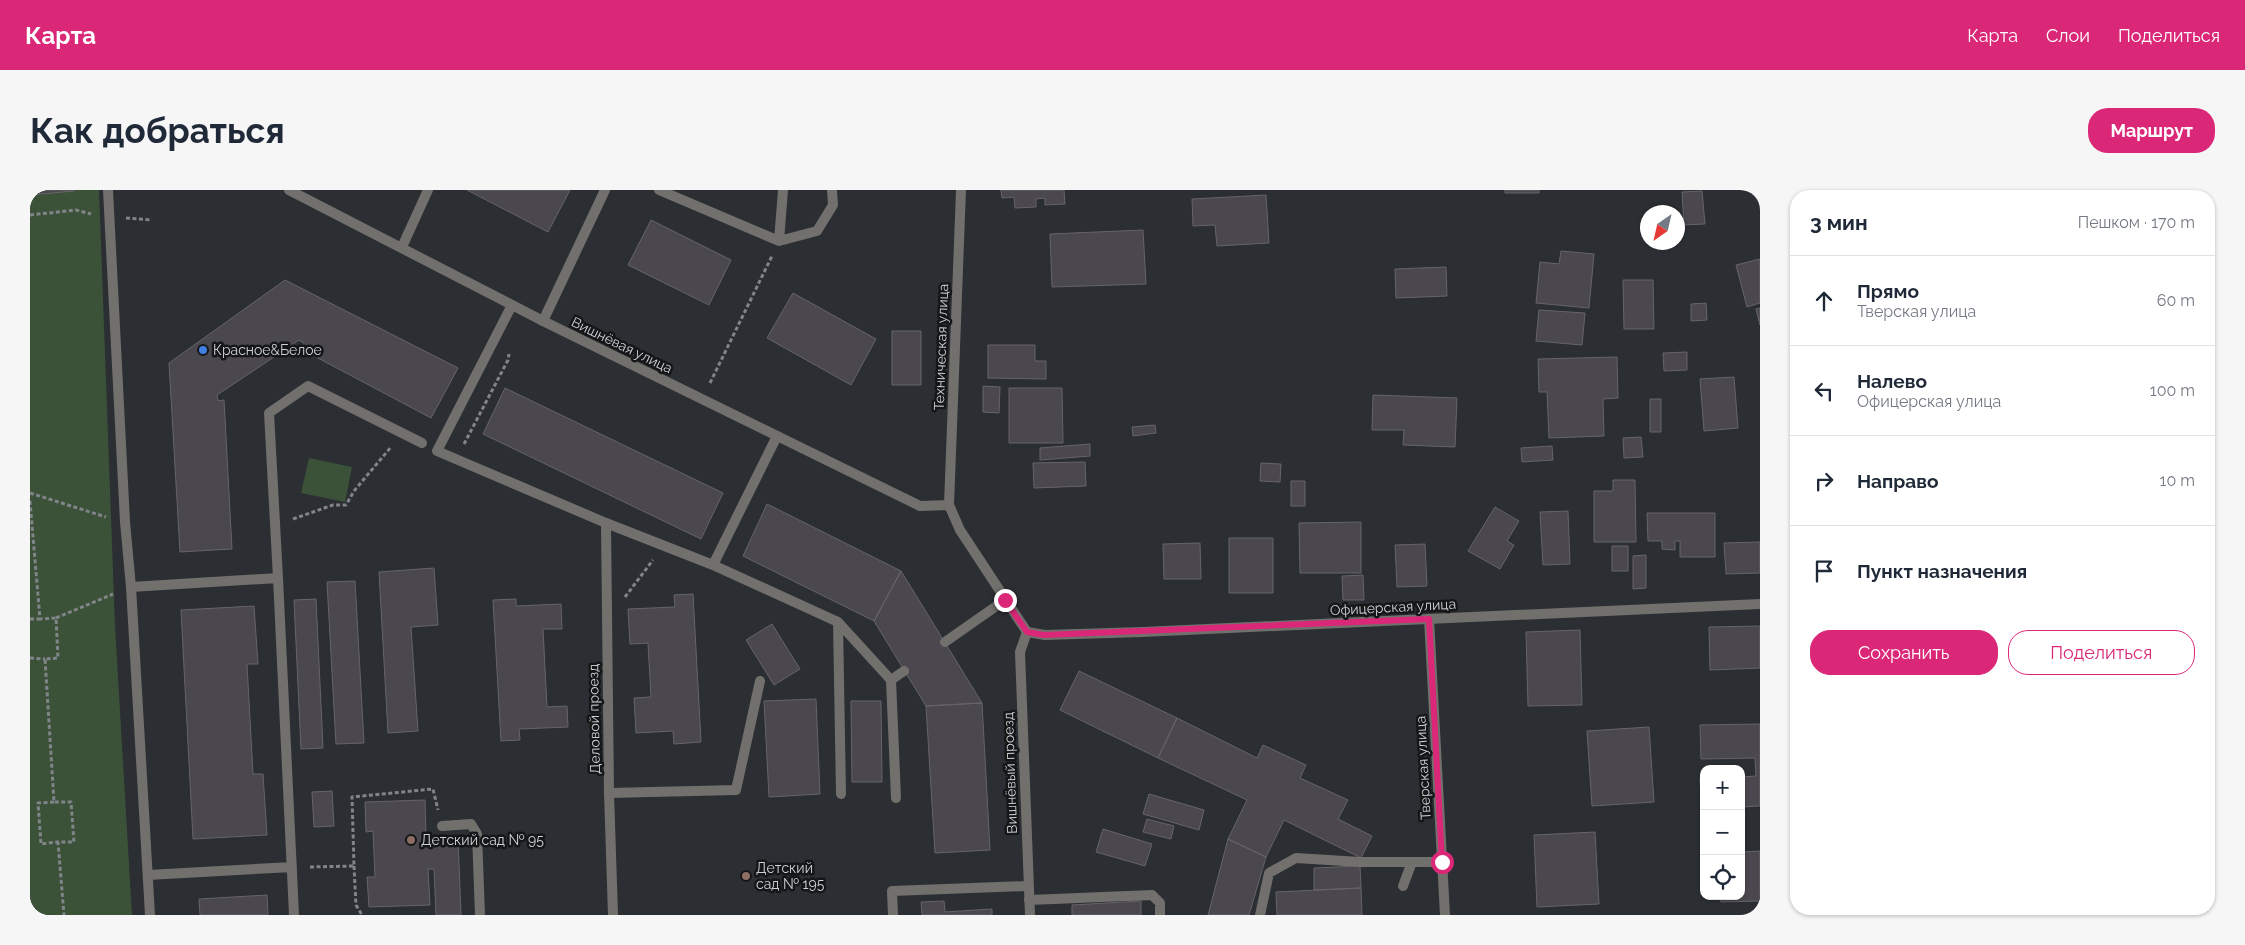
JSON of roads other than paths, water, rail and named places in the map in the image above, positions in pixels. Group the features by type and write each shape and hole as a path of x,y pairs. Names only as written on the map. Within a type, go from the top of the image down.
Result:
{"street":[{"path":"108,190 125,522 131,587 150,915"},
{"name":"Вишнёвая улица","path":"289,190 512,305 920,506 949,505"},
{"path":"402,247 428,190"},
{"path":"544,321 605,190"},
{"path":"659,190 780,241 817,231 833,205 832,190"},
{"path":"780,241 783,190"},
{"name":"Техническая улица","path":"949,505 961,190"},
{"path":"512,305 437,451 606,523 713,565 838,622 891,680 896,798"},
{"path":"294,915 269,413 308,386 422,443"},
{"path":"713,565 777,436"},
{"path":"949,505 960,530 1027,632"},
{"name":"Деловой проезд","path":"606,523 609,794 613,915"},
{"path":"131,587 278,578"},
{"path":"945,642 1005,600"},
{"name":"Офицерская улица","path":"1027,632 1044,635 1132,632 1760,604"},
{"name":"Тверская улица","path":"1429,619 1445,915"},
{"path":"838,622 841,794"},
{"name":"Вишнёвый проезд","path":"1027,632 1020,652 1030,915"},
{"path":"891,680 904,671"},
{"path":"609,794 736,790 760,680"},
{"path":"442,826 471,824 478,834 480,915"},
{"path":"1260,915 1269,873 1296,858 1442,862"},
{"path":"1403,886 1412,862"},
{"path":"148,875 292,868"},
{"path":"893,915 892,891 1028,886"},
{"path":"1029,900 1152,895 1160,903 1160,915"}],"place":[{"name":"Красное&Белое","path":"203,350"},
{"name":"Детский сад № 95","path":"411,840"},
{"name":"Детский сад № 195","path":"746,876"}]}
